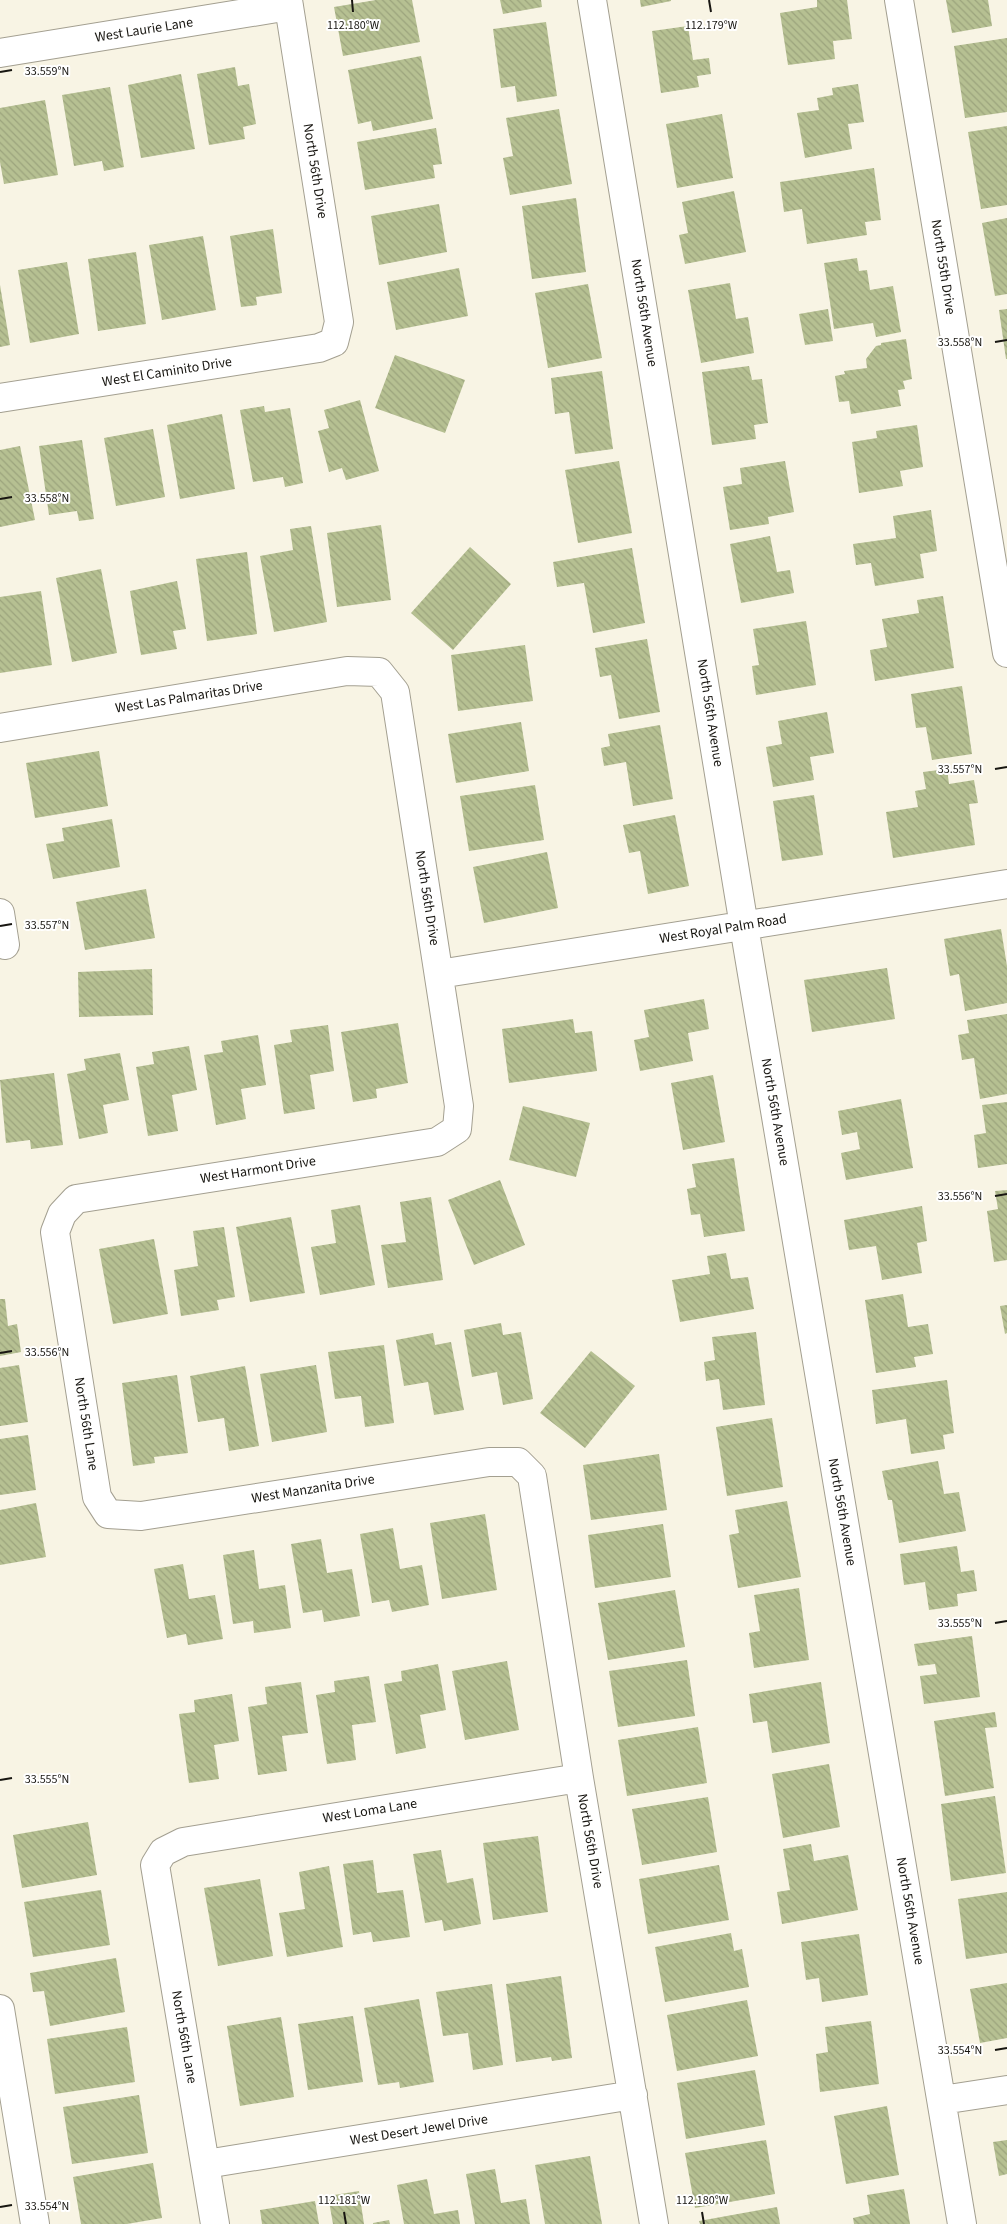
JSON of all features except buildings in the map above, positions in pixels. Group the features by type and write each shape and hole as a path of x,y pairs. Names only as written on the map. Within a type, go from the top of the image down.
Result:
{"street":[{"name":"North 56th Avenue","path":"592,0 744,926 962,2224"},
{"name":"North 55th Drive","path":"900,0 1007,653"},
{"name":"West Laurie Lane","path":"0,53 288,3"},
{"name":"North 56th Drive","path":"288,3 339,322 334,342"},
{"name":"West El Caminito Drive","path":"0,398 319,348 334,342"},
{"name":"West Las Palmaritas Drive","path":"0,728 347,671 379,672"},
{"name":"North 56th Drive","path":"379,672 395,692 459,1106 457,1129"},
{"name":"West Royal Palm Road","path":"439,974 1007,884"},
{"path":"0,913 5,945"},
{"name":"West Harmont Drive","path":"62,1214 76,1199 437,1142 457,1129"},
{"name":"North 56th Lane","path":"62,1214 55,1232 56,1242 97,1497 108,1514"},
{"name":"West Manzanita Drive","path":"108,1514 140,1516 489,1462 518,1462"},
{"name":"North 56th Drive","path":"518,1462 532,1476 654,2224"},
{"name":"West Loma Lane","path":"163,1852 183,1842 580,1778"},
{"name":"North 56th Lane","path":"163,1852 155,1865 215,2224"},
{"path":"0,2009 35,2224"},
{"path":"942,2100 1007,2090"},
{"name":"West Desert Jewel Drive","path":"206,2164 633,2095"}]}
